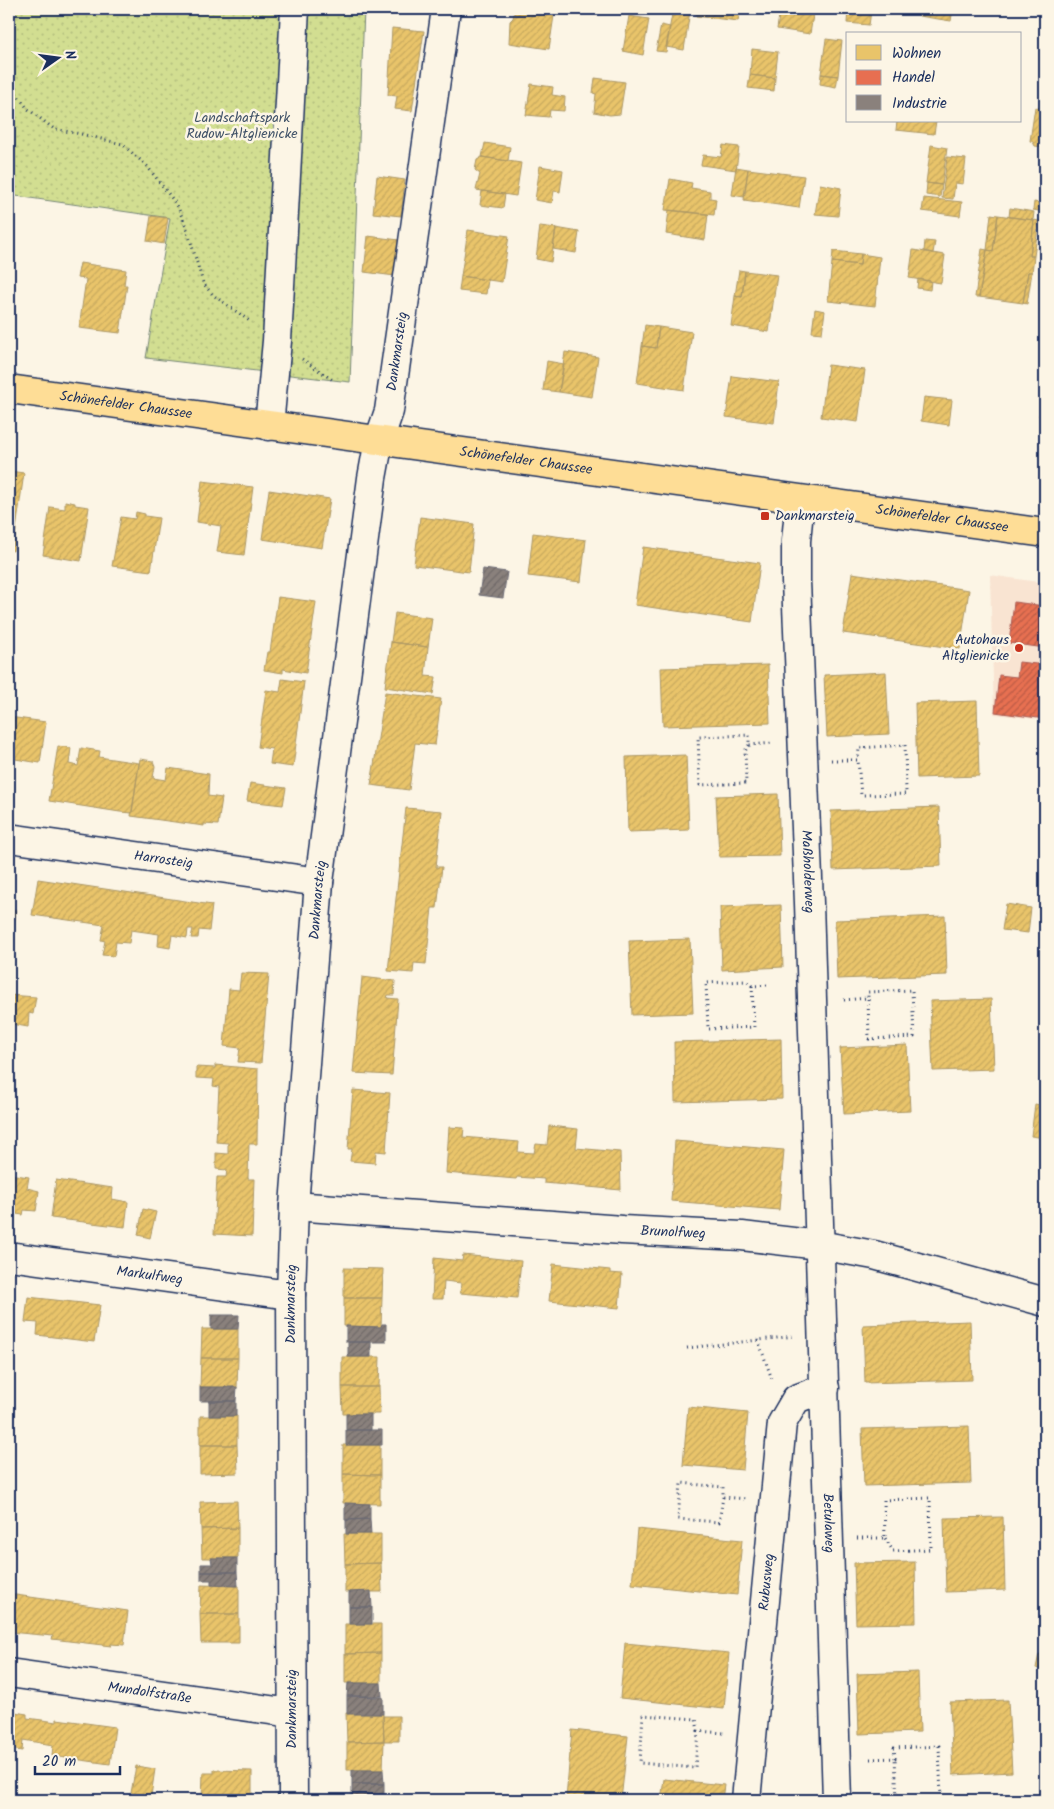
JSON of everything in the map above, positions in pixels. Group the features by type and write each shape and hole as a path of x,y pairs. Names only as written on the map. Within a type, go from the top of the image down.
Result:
{"main road":[{"name":"Schönefelder Chaussee","path":"9,389 1045,534"}],"street":[{"path":"269,426 276,342 295,9"},
{"name":"Dankmarsteig","path":"293,1800 291,1294 294,1206 319,882 372,478 379,440 389,411 446,9"},
{"name":"Maßholderweg","path":"800,500 796,561 819,1245"},
{"name":"Harrosteig","path":"9,838 319,882"},
{"name":"Brunolfweg","path":"294,1206 612,1229 742,1236 819,1245 874,1255 1045,1302"},
{"name":"Betulaweg","path":"819,1245 837,1800"},
{"name":"Markulfweg","path":"9,1256 291,1294"},
{"name":"Rubusweg","path":"746,1800 782,1423 796,1399 825,1388"},
{"name":"Mundolfstraße","path":"9,1673 277,1711 292,1710"}],"path":[{"path":"9,75 13,89 28,109 54,129 122,144 147,166 177,205 187,229 203,283 213,295"},
{"path":"748,734 749,744 745,751 746,783 700,785 698,737 748,734"},
{"path":"749,744 858,760"},
{"path":"905,746 906,794 861,796 858,760 860,748 905,746"},
{"path":"752,986 754,1027 708,1029 706,983 746,981 752,986 768,985"},
{"path":"912,990 914,1037 869,1039 868,998 868,992 912,990"},
{"path":"844,1000 868,998"},
{"path":"687,1348 823,1333"},
{"path":"758,1340 785,1417"},
{"path":"680,1483 723,1487 723,1497 719,1522 678,1519 680,1483"},
{"path":"723,1497 775,1502"},
{"path":"930,1498 931,1549 893,1551 885,1538 884,1500 930,1498"},
{"path":"829,1539 885,1538"},
{"path":"643,1715 696,1719 698,1731 695,1768 640,1763 643,1715"},
{"path":"698,1731 724,1733"},
{"path":"939,1746 941,1798 897,1800 895,1758 894,1748 939,1746"},
{"path":"870,1759 895,1758"}],"shaded area":[{"name":"Autohaus Altglienicke","path":"990,575 1045,583 1045,720 994,714"}],"green space":[{"name":"Landschaftspark Rudow-Altglienicke","path":"9,9 364,9 350,382 146,358 170,218 9,195"}],"building: Wohnen":[{"path":"515,9 555,9 549,49 509,43 510,21 513,18"},
{"path":"673,9 690,11 684,50 666,47"},
{"path":"696,9 740,9 738,21 696,16"},
{"path":"780,9 814,9 810,34 777,29"},
{"path":"848,9 892,9 892,13 871,11 869,25 847,23"},
{"path":"920,9 953,9 951,21 919,16"},
{"path":"629,16 649,19 643,55 623,51"},
{"path":"661,25 670,27 666,52 656,51"},
{"path":"392,28 424,31 412,111 395,109 397,96 388,95"},
{"path":"826,39 842,41 838,76 821,74"},
{"path":"752,49 778,52 775,78 750,75"},
{"path":"821,74 838,76 836,87 820,84"},
{"path":"750,75 775,78 774,91 748,88"},
{"path":"595,78 625,82 620,114 610,115 594,112 596,94 593,93"},
{"path":"531,84 553,87 552,95 565,97 564,111 550,110 549,117 526,115"},
{"path":"1035,107 1045,109 1044,147 1035,146 1030,141"},
{"path":"897,122 936,122 934,134 896,130"},
{"path":"485,143 510,147 508,161 482,157"},
{"path":"723,145 739,147 736,170 701,165 703,155 721,157"},
{"path":"931,145 947,148 942,185 926,183"},
{"path":"482,157 521,163 516,196 476,190 480,174 475,170 477,160"},
{"path":"947,157 966,159 963,184 955,183 953,199 942,198"},
{"path":"540,166 563,170 560,192 554,191 552,203 535,200"},
{"path":"736,167 748,169 744,197 732,195"},
{"path":"748,169 804,176 799,208 744,200"},
{"path":"377,176 405,180 401,216 373,213"},
{"path":"670,179 692,183 691,188 710,191 710,198 716,199 714,215 665,210"},
{"path":"927,183 942,185 940,197 926,195"},
{"path":"820,184 841,188 838,216 815,214"},
{"path":"482,191 505,194 503,208 480,205"},
{"path":"924,198 962,202 960,216 922,211"},
{"path":"1034,202 1045,204 1045,212 1033,210"},
{"path":"1010,208 1034,212 1033,220 1009,217"},
{"path":"669,210 708,214 705,240 666,234"},
{"path":"991,214 998,215 993,251 987,250"},
{"path":"998,215 1034,220 1030,256 1034,256 1032,272 1028,272 1023,303 979,297 987,250 993,251"},
{"path":"151,216 168,218 164,244 147,241"},
{"path":"1034,220 1039,221 1034,256 1030,256"},
{"path":"540,226 556,228 551,262 536,259"},
{"path":"556,228 579,232 576,253 553,249"},
{"path":"468,230 509,236 502,282 461,276"},
{"path":"368,236 399,240 395,276 364,272"},
{"path":"925,241 935,242 933,253 924,251"},
{"path":"982,249 987,250 979,297 975,297"},
{"path":"913,250 945,255 941,283 909,278"},
{"path":"833,251 861,254 860,265 832,262"},
{"path":"861,254 880,257 875,306 828,301 832,262 860,265"},
{"path":"80,263 126,270 124,285 127,285 120,333 79,328 86,279 77,278"},
{"path":"739,270 745,271 742,297 735,296"},
{"path":"745,271 777,275 769,332 731,326 735,296 742,297"},
{"path":"1028,272 1032,272 1027,304 1023,303"},
{"path":"461,276 488,280 486,294 459,291"},
{"path":"918,279 931,281 930,290 917,288"},
{"path":"815,309 825,311 822,333 812,332"},
{"path":"645,325 659,327 656,348 642,346"},
{"path":"659,327 692,332 684,390 637,383 642,346 656,348"},
{"path":"565,352 598,357 592,397 559,392"},
{"path":"547,361 564,364 559,392 543,390"},
{"path":"828,365 865,370 858,422 821,417"},
{"path":"732,376 779,382 774,423 726,417"},
{"path":"924,397 952,400 949,425 921,421"},
{"path":"1045,398 1045,432 1042,431 1043,420 1039,416 1040,411 1044,407"},
{"path":"9,471 24,473 13,551 9,550"},
{"path":"202,481 253,487 244,555 217,552 221,526 197,522"},
{"path":"269,490 330,499 322,548 262,539"},
{"path":"65,501 89,507 81,561 43,555 50,507 65,509"},
{"path":"136,512 145,514 145,516 159,518 151,571 112,566 121,517 135,519"},
{"path":"420,517 474,524 469,572 414,565"},
{"path":"533,533 586,540 581,582 528,576"},
{"path":"643,547 760,563 752,622 635,605"},
{"path":"852,573 969,590 960,649 843,633"},
{"path":"278,597 316,602 306,673 283,669 283,673 264,670 267,652 270,652"},
{"path":"395,613 432,618 428,647 391,642"},
{"path":"391,642 428,647 425,676 436,677 433,694 385,687"},
{"path":"768,665 770,723 663,726 661,668"},
{"path":"886,672 889,734 827,737 824,675"},
{"path":"282,679 304,682 293,767 270,764 272,749 258,747 266,690 280,692"},
{"path":"385,692 441,699 435,745 415,743 409,790 371,785"},
{"path":"977,701 979,776 917,778 915,703"},
{"path":"9,717 46,722 40,763 9,758"},
{"path":"58,746 71,748 69,764 78,766 81,748 100,751 99,757 139,763 132,813 49,801"},
{"path":"686,755 689,830 628,832 626,757"},
{"path":"140,759 153,761 155,766 153,778 166,780 168,768 209,774 208,796 222,798 218,825 204,824 204,826 131,816"},
{"path":"250,783 286,788 283,805 247,801"},
{"path":"778,794 780,856 719,857 716,796"},
{"path":"939,807 941,866 833,870 831,811"},
{"path":"406,808 442,811 436,867 442,867 437,908 432,908 426,964 414,963 413,973 388,971"},
{"path":"1045,868 1045,907 1040,907"},
{"path":"38,879 212,905 209,931 199,930 198,938 191,938 193,929 188,929 187,938 172,935 170,948 158,946 159,934 131,930 129,943 116,942 114,956 102,955 105,941 101,940 104,925 32,915"},
{"path":"1006,904 1031,908 1028,933 1002,930"},
{"path":"781,905 783,967 722,970 720,907"},
{"path":"9,909 16,910 11,945 9,945"},
{"path":"945,916 947,975 837,979 835,920"},
{"path":"690,939 693,1013 632,1015 629,941"},
{"path":"241,973 269,974 261,1063 238,1062 240,1048 224,1046 229,989 239,990"},
{"path":"362,977 395,981 394,995 388,995 387,998 398,999 392,1075 353,1073"},
{"path":"9,995 36,997 33,1014 29,1013 28,1027 11,1024 9,1027"},
{"path":"991,999 994,1069 933,1071 930,1001"},
{"path":"781,1039 782,1099 675,1102 674,1042"},
{"path":"907,1045 910,1111 844,1114 840,1048"},
{"path":"215,1065 258,1069 257,1144 249,1144 248,1179 254,1179 252,1236 214,1234 217,1177 226,1177 227,1170 216,1169 216,1153 228,1154 228,1143 216,1142 219,1087 213,1086 214,1079 196,1078 196,1067 215,1068"},
{"path":"353,1090 390,1093 386,1152 376,1151 375,1163 350,1161 352,1149 348,1149"},
{"path":"1035,1104 1045,1106 1045,1138 1031,1136"},
{"path":"549,1126 578,1129 576,1148 620,1152 621,1190 544,1183 544,1179 517,1177 516,1179 446,1173 449,1127 464,1128 463,1137 519,1142 518,1152 534,1153 536,1144 547,1145"},
{"path":"675,1141 784,1150 779,1210 671,1201"},
{"path":"9,1174 29,1177 27,1188 39,1191 36,1211 24,1210 23,1215 9,1213"},
{"path":"56,1180 113,1188 112,1199 128,1202 125,1227 51,1218"},
{"path":"143,1209 156,1212 150,1238 138,1235"},
{"path":"463,1255 521,1261 517,1298 460,1293 461,1283 444,1281 443,1299 432,1299 434,1258 462,1261"},
{"path":"553,1264 610,1270 610,1273 622,1274 619,1308 549,1301"},
{"path":"344,1268 383,1269 382,1298 344,1298"},
{"path":"28,1297 100,1305 94,1342 37,1335 38,1323 25,1322"},
{"path":"344,1298 382,1298 381,1327 344,1326"},
{"path":"970,1321 972,1380 865,1383 863,1325"},
{"path":"202,1329 238,1329 238,1358 201,1358"},
{"path":"342,1357 380,1357 379,1387 342,1387"},
{"path":"201,1358 238,1358 237,1388 200,1387"},
{"path":"342,1387 379,1387 380,1414 343,1414"},
{"path":"688,1407 748,1413 743,1470 683,1465"},
{"path":"200,1416 237,1416 237,1445 200,1445"},
{"path":"969,1426 971,1483 864,1486 862,1429"},
{"path":"200,1445 237,1445 238,1473 200,1474"},
{"path":"343,1445 380,1445 380,1475 343,1474"},
{"path":"343,1474 380,1475 380,1504 343,1503"},
{"path":"237,1501 238,1528 201,1529 200,1502"},
{"path":"1003,1517 1005,1590 946,1592 944,1518"},
{"path":"238,1528 238,1558 202,1558 201,1529"},
{"path":"637,1529 742,1540 737,1595 632,1584"},
{"path":"344,1534 381,1534 381,1563 345,1564"},
{"path":"915,1562 916,1623 856,1624 854,1563"},
{"path":"381,1563 382,1592 345,1592 345,1564"},
{"path":"201,1585 239,1586 239,1614 200,1614"},
{"path":"9,1594 128,1611 124,1645 111,1644 111,1646 52,1639 53,1636 9,1632"},
{"path":"200,1614 239,1614 239,1643 201,1643"},
{"path":"345,1624 381,1624 381,1653 345,1654"},
{"path":"625,1643 729,1653 724,1709 620,1698"},
{"path":"381,1653 381,1683 345,1683 345,1654"},
{"path":"1039,1654 1045,1655 1045,1671 1036,1668"},
{"path":"918,1672 920,1732 859,1734 857,1674"},
{"path":"1008,1700 1012,1772 953,1775 950,1702"},
{"path":"9,1711 27,1714 27,1718 57,1722 57,1719 115,1727 110,1764 52,1756 53,1745 23,1740 22,1751 9,1749"},
{"path":"346,1713 383,1714 384,1741 347,1742"},
{"path":"383,1716 399,1716 399,1741 384,1741"},
{"path":"572,1730 628,1736 621,1800 566,1799"},
{"path":"384,1741 383,1770 347,1770 347,1742"},
{"path":"136,1766 155,1769 151,1796 131,1793"},
{"path":"214,1770 252,1771 252,1800 202,1800 203,1773 214,1773"},
{"path":"664,1779 724,1785 722,1800 661,1800"}],"building: Handel":[{"path":"9,277 13,277 10,315 9,315"},
{"path":"1014,602 1045,606 1045,648 1009,643"},
{"path":"1019,662 1045,665 1045,719 995,712 999,675 1017,677"}],"building: Industrie":[{"path":"483,569 507,572 503,598 479,595"},
{"path":"211,1315 239,1315 238,1329 211,1329"},
{"path":"382,1324 386,1324 386,1342 346,1342 346,1326 381,1327"},
{"path":"348,1342 371,1342 371,1357 348,1357"},
{"path":"200,1387 237,1387 236,1401 200,1401"},
{"path":"209,1401 236,1401 236,1416 209,1416"},
{"path":"346,1414 371,1414 371,1430 346,1430"},
{"path":"346,1430 382,1430 382,1445 346,1445"},
{"path":"345,1503 370,1504 370,1519 345,1520"},
{"path":"370,1519 371,1534 346,1534 346,1520"},
{"path":"211,1558 237,1558 237,1572 201,1572 201,1564 212,1564"},
{"path":"201,1572 237,1572 238,1586 211,1585 211,1580 201,1580"},
{"path":"371,1591 372,1607 349,1607 349,1592"},
{"path":"349,1607 372,1607 372,1624 349,1624"},
{"path":"348,1683 381,1683 382,1696 347,1696"},
{"path":"347,1696 383,1697 383,1714 347,1714"},
{"path":"352,1770 383,1770 384,1784 352,1784"},
{"path":"352,1784 384,1784 384,1800 352,1800"}],"place":[{"name":"Dankmarsteig","path":"765,516"},
{"name":"Autohaus Altglienicke","path":"1019,648"}]}
